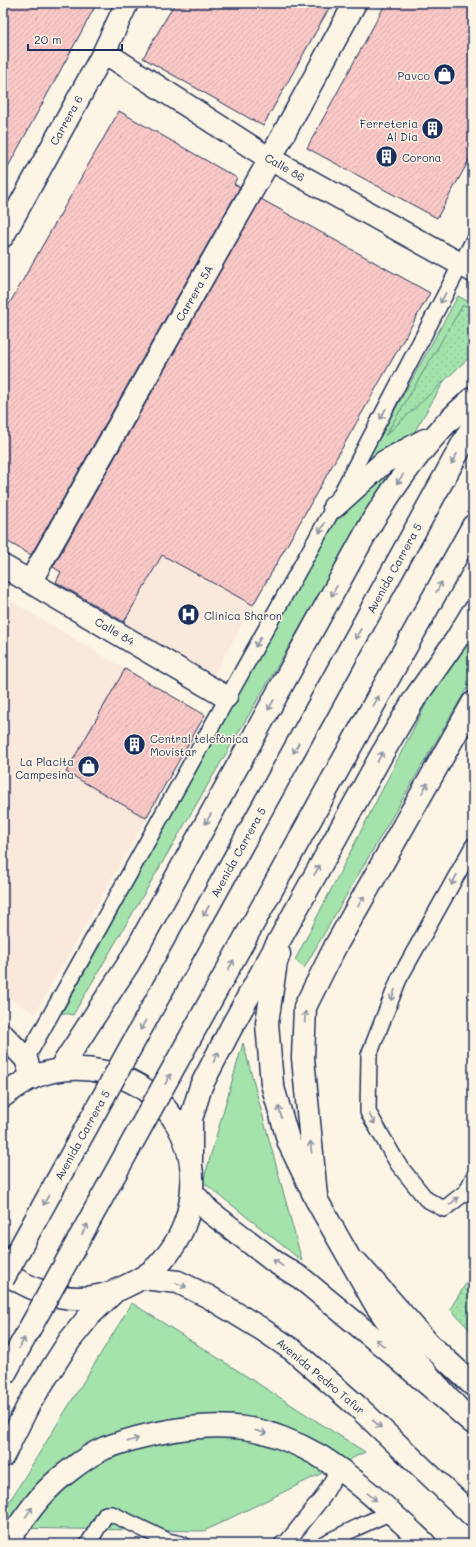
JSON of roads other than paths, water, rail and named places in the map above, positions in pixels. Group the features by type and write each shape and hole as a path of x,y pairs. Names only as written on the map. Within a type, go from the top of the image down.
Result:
{"main road":[{"name":"Carrera 6","path":"4,231 104,52 128,3"},
{"name":"Carrera 5A","path":"30,582 270,159 355,3"},
{"name":"Calle 86","path":"104,52 270,159 467,267"},
{"path":"60,1070 129,962 374,520 398,482 428,442 473,398"},
{"name":"Avenida Carrera 5","path":"3,1279 473,425"},
{"path":"334,507 384,462 439,432"},
{"path":"3,1377 473,526"},
{"name":"Calle 84","path":"3,566 226,697"},
{"path":"3,1271 19,1282 41,1293 65,1298 90,1297 114,1292 143,1278 162,1261 178,1241 188,1218 193,1192 191,1161 192,1119 201,1086 298,904 382,754 408,710 473,612"},
{"path":"316,1199 303,1058 305,1007 335,947 473,704"},
{"path":"298,904 276,962 267,1023 272,1084 289,1143 316,1199 376,1305 416,1362 468,1419"},
{"path":"3,1035 17,1080 60,1070 89,1068 118,1075 144,1089 166,1109 182,1133 191,1161"},
{"path":"193,1192 209,1211 275,1262 301,1278 468,1419"},
{"path":"341,1244 429,1344 473,1385"},
{"name":"Avenida Pedro Tafur","path":"143,1278 178,1282 203,1294 260,1328 294,1351 360,1408 473,1516"},
{"path":"3,1456 29,1404 70,1340 91,1314 114,1292"},
{"path":"6,1544 38,1499 68,1471 104,1449 146,1435 196,1427 244,1428 276,1436 317,1455 391,1512 425,1544"}],"lane":[{"path":"17,1080 226,697 334,507 467,267 473,241"},
{"path":"473,846 399,979 369,1055 368,1112 398,1164 426,1199 444,1209 467,1190 473,1178"},
{"path":"282,1544 287,1542 323,1497 338,1470"},
{"path":"324,1544 391,1512"},
{"path":"88,1544 106,1514 112,1514 172,1543"}],"place":[{"name":"Pavco","path":"445,75"},
{"name":"Ferreteria Al Dia","path":"433,129"},
{"name":"Corona","path":"386,157"},
{"name":"Clínica Sharon","path":"188,615"},
{"name":"Central telefónica Movistar","path":"135,744"},
{"name":"La Placita Campesina","path":"89,767"}]}
